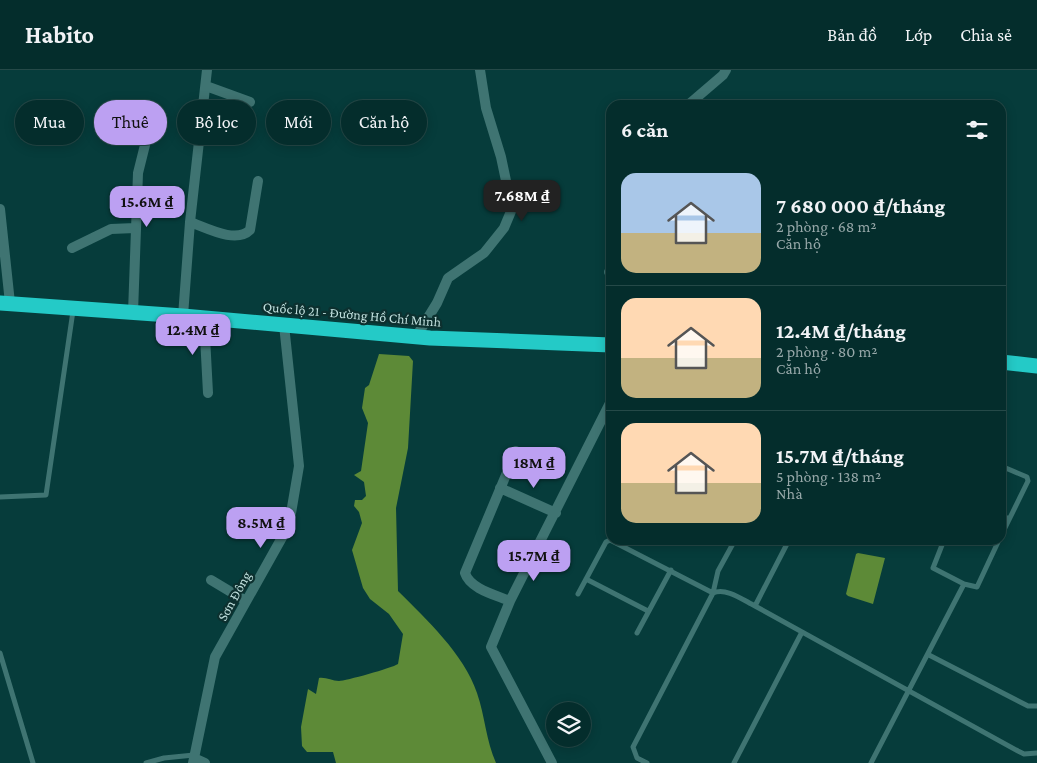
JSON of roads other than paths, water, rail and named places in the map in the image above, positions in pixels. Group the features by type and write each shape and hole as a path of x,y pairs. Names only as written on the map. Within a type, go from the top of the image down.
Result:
{"highway":[{"name":"Quốc lộ 21 - Đường Hồ Chí Minh","path":"5,303 183,316 416,337 606,345"},
{"path":"1006,363 1037,366"}],"street":[{"path":"183,316 190,222 207,70"},
{"path":"416,337 437,303 448,278 484,254 504,228 512,209 501,157 486,108 480,70"},
{"path":"694,100 723,75 726,70"},
{"path":"206,86 244,100"},
{"path":"133,313 138,173 145,145"},
{"path":"190,222 229,235 239,237 245,235 250,230 258,181"},
{"path":"0,209 5,303"},
{"path":"72,248 112,229 135,228"},
{"path":"204,318 208,393"},
{"name":"Sơn Đông","path":"193,759 215,657 289,525 299,466 284,325"},
{"path":"552,763 491,651 492,642 510,601 606,411"},
{"path":"510,601 476,586 466,577 465,573 516,451"},
{"path":"500,488 556,513"},
{"path":"211,580 246,601"},
{"path":"193,759 205,763"}],"lane":[{"path":"0,498 46,495 73,308"},
{"path":"1006,468 1027,477 1028,481 1006,527"},
{"path":"1006,517 1010,519"},
{"path":"578,594 606,542"},
{"path":"620,545 713,593 717,591 729,593 755,606 1018,751 1024,754 1037,754"},
{"path":"647,763 637,758 633,747 713,593 718,571 731,545"},
{"path":"755,606 786,545"},
{"path":"942,545 933,568 964,584 977,587 998,545"},
{"path":"637,633 671,570"},
{"path":"586,579 648,611"},
{"path":"871,763 929,655 964,584"},
{"path":"734,763 802,632"},
{"path":"0,653 32,763"},
{"path":"929,655 1028,706 1037,706"},
{"path":"146,763 164,758 193,759"}]}
